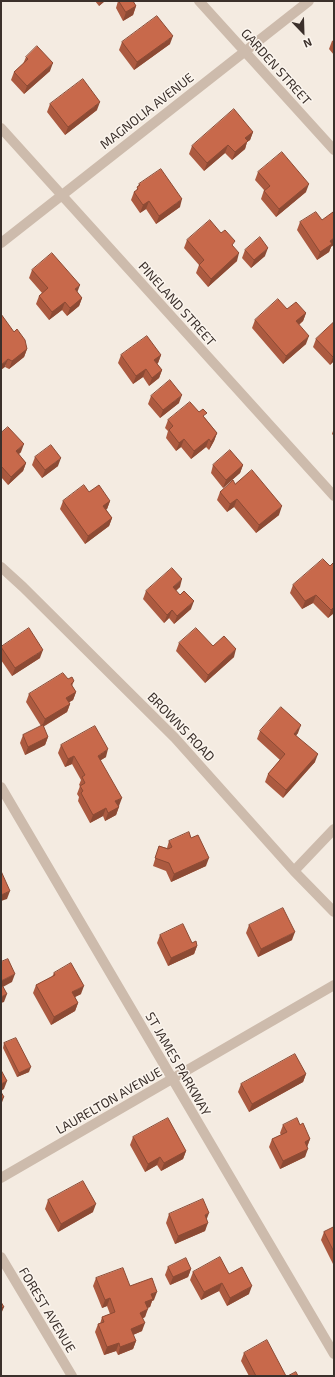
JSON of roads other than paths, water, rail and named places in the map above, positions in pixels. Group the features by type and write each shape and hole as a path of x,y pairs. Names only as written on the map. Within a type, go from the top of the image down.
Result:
{"street":[{"name":"GARDEN STREET","path":"198,1 334,150"},
{"name":"MAGNOLIA AVENUE","path":"1,243 309,1"},
{"name":"PINELAND STREET","path":"1,128 334,496"},
{"name":"BROWNS ROAD","path":"1,567 175,738 294,871 334,912"},
{"name":"ST JAMES PARKWAY","path":"1,787 334,1354"},
{"path":"294,871 334,829"},
{"name":"LAURELTON AVENUE","path":"1,1178 334,985"},
{"name":"FOREST AVENUE","path":"1,1257 72,1376"}]}
